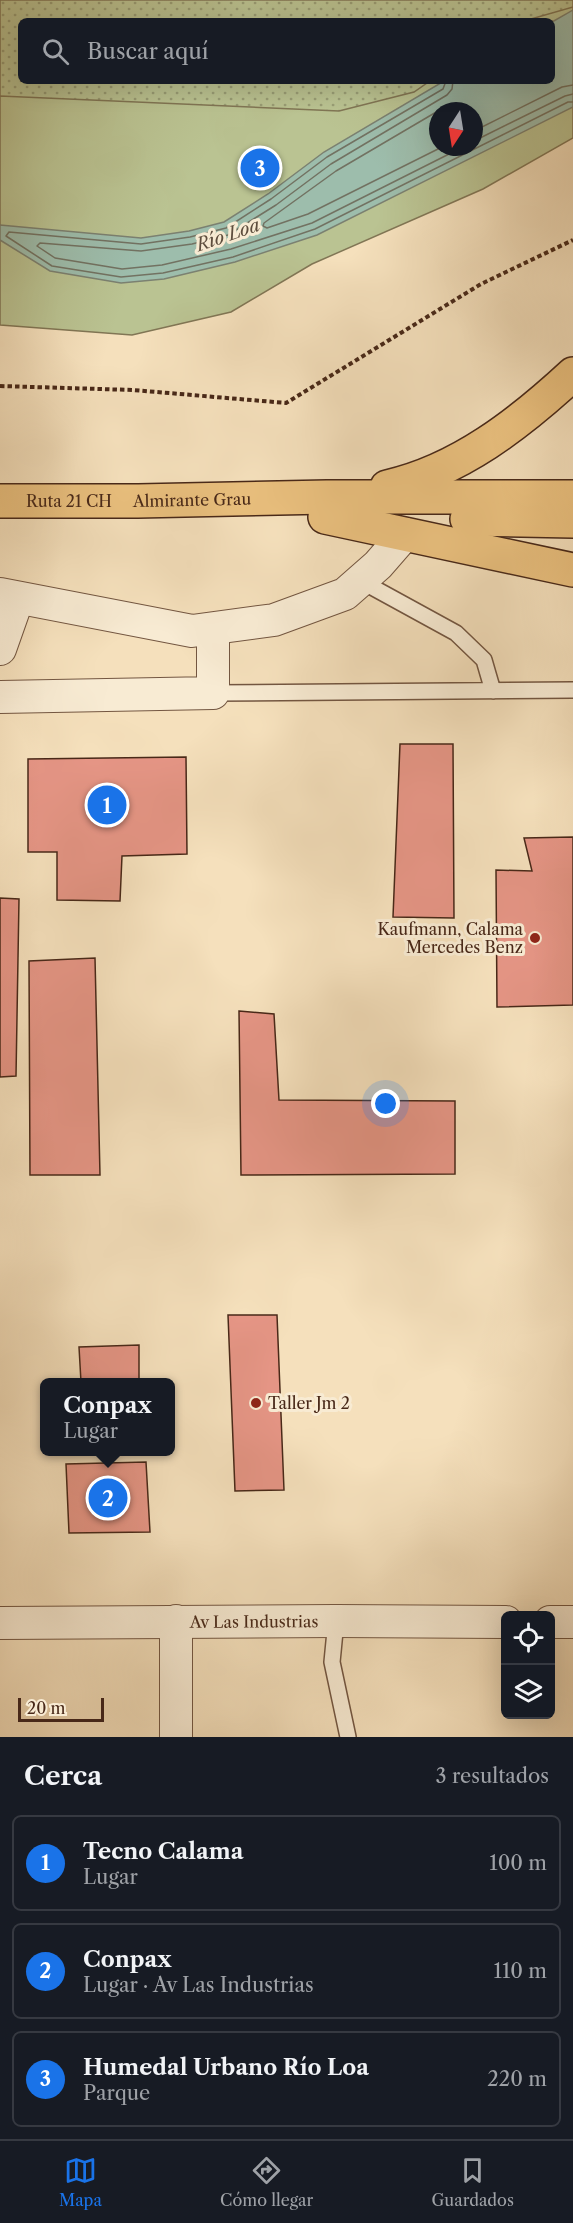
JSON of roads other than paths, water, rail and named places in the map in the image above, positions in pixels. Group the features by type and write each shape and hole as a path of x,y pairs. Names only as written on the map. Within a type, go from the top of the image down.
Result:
{"highway":[{"path":"326,507 400,484 451,464 510,427 573,374"},
{"name":"Almirante Grau","path":"326,507 573,497"},
{"name":"Ruta 21 CH","path":"0,501 138,501"},
{"name":"Almirante Grau","path":"138,501 326,507 573,521"},
{"path":"326,507 405,534 573,570"}],"street":[{"path":"0,649 9,596 192,631 274,620 345,594 361,581 405,534"},
{"path":"0,698 213,693 213,629"},
{"path":"176,1621 176,1737"},
{"name":"Av Las Industrias","path":"0,1623 501,1622"},
{"path":"555,1622 573,1622"}],"lane":[{"path":"361,581 456,633 484,660 493,691"},
{"path":"213,693 573,690"},
{"path":"336,1621 332,1662 348,1737"}],"water":[{"name":"Río Loa","path":"573,10 573,107 483,152 483,102 429,102 429,156 475,156 317,235 235,262 164,279 121,283 50,271 0,240 0,225 141,238 189,231 224,222 268,194 324,152 439,84 555,84 555,20"}],"place":[{"name":"Humedal Urbano Río Loa","path":"260,168"},
{"name":"Tecno Calama","path":"107,805"},
{"name":"Kaufmann, Calama Mercedes Benz","path":"535,938"},
{"name":"Taller Jm 2","path":"256,1403"},
{"name":"Conpax","path":"108,1498"}]}
